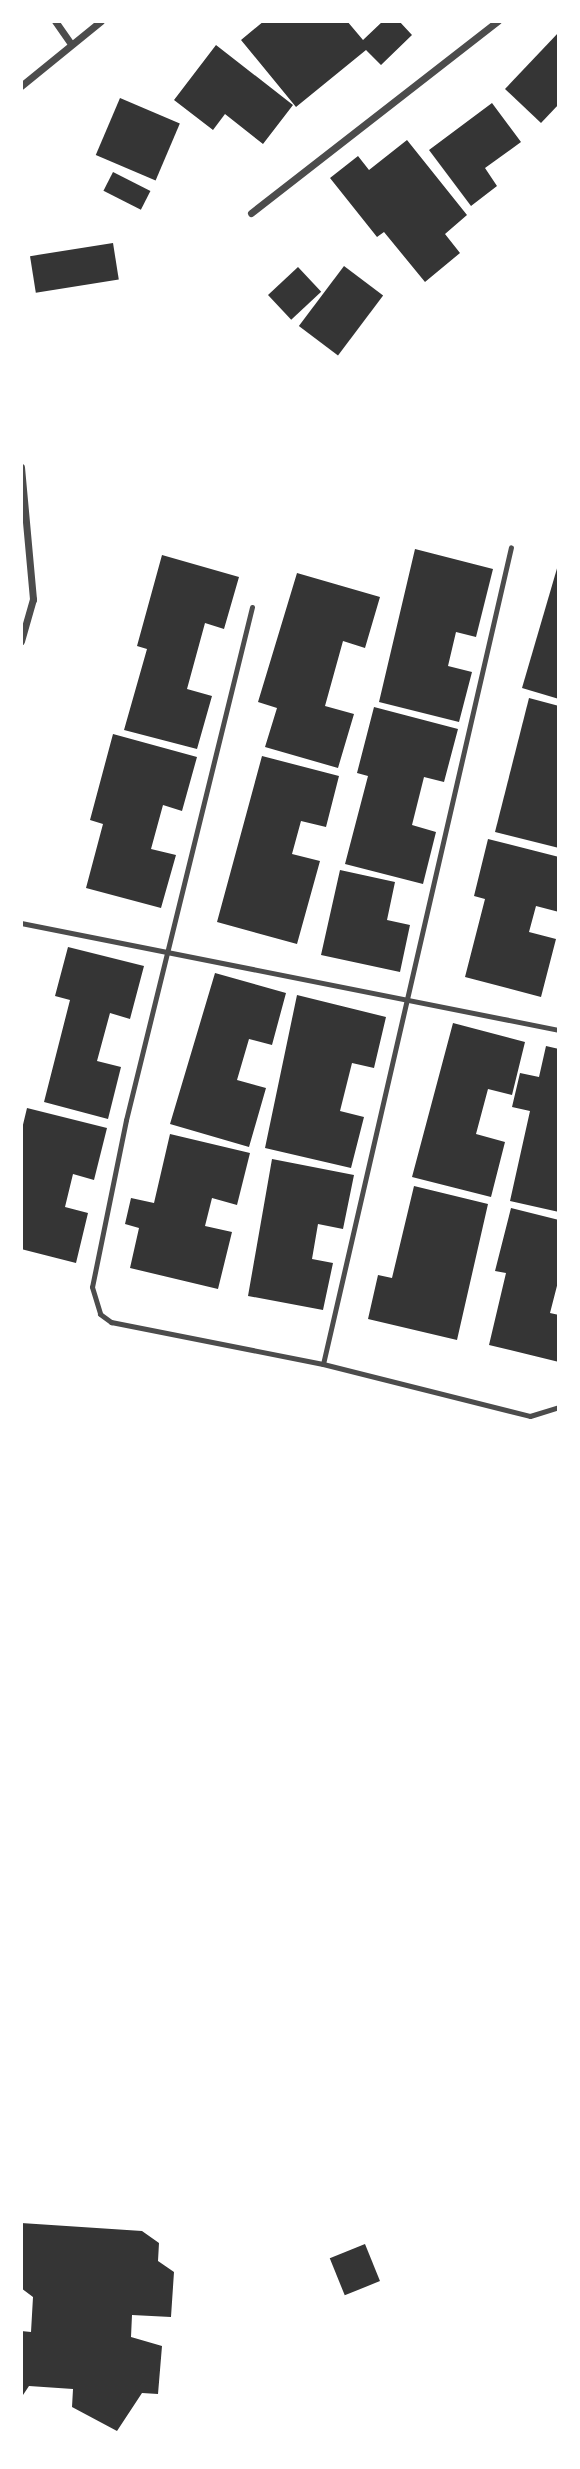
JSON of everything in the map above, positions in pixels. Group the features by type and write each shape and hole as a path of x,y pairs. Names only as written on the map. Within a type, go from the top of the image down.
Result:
{"street":[{"path":"55,21 71,44"},
{"path":"21,86 101,21"},
{"path":"251,212 498,21"},
{"path":"21,467 33,599 21,641"}],"lane":[{"path":"323,1364 511,547"},
{"path":"252,607 94,1258 93,1300 100,1314 128,1328 323,1364 530,1416 559,1407"},
{"path":"21,923 408,996 559,1030"}],"building":[{"path":"264,21 347,21 363,40 383,21 399,21 412,35 381,65 366,50 296,107 241,40"},
{"path":"559,32 559,104 541,123 505,89"},
{"path":"216,45 293,105 263,144 225,114 213,130 174,100"},
{"path":"120,98 180,123 156,180 96,155"},
{"path":"492,103 521,142 485,168 497,186 471,206 429,150"},
{"path":"407,140 467,215 445,234 460,253 425,282 384,232 377,237 330,178 358,156 369,170"},
{"path":"113,172 150,191 141,210 103,191"},
{"path":"113,243 119,280 36,293 30,256"},
{"path":"344,266 383,295 338,355 299,326"},
{"path":"298,267 321,292 291,320 268,295"},
{"path":"415,549 493,569 476,637 456,632 448,666 472,672 459,722 379,702"},
{"path":"162,555 239,577 224,629 205,623 187,689 212,696 197,749 124,730 147,649 137,646"},
{"path":"559,565 559,699 522,688"},
{"path":"297,573 380,597 365,648 343,641 325,706 354,714 338,768 265,747 277,708 258,702"},
{"path":"529,698 559,706 559,848 495,832"},
{"path":"374,707 458,729 444,782 424,777 412,825 436,832 423,884 345,864 368,776 357,773"},
{"path":"113,734 197,757 182,811 163,805 151,849 176,855 161,908 86,888 103,824 90,820"},
{"path":"262,756 339,776 326,827 301,821 292,854 320,861 297,944 217,922"},
{"path":"488,839 559,857 559,912 536,906 529,932 556,939 541,997 465,977 485,899 474,896"},
{"path":"340,870 395,882 387,920 410,925 400,972 321,955"},
{"path":"68,947 144,966 130,1019 110,1013 97,1061 121,1067 108,1119 44,1102 70,1000 55,996"},
{"path":"215,973 286,993 272,1045 249,1039 237,1080 266,1088 249,1147 170,1124"},
{"path":"297,995 386,1017 374,1068 352,1063 340,1111 364,1117 351,1168 265,1148"},
{"path":"453,1023 525,1042 512,1095 488,1089 476,1134 505,1142 491,1197 412,1177"},
{"path":"546,1046 559,1049 559,1212 510,1201 530,1111 512,1107 520,1073 539,1077"},
{"path":"27,1108 107,1128 94,1180 73,1174 65,1207 88,1213 76,1263 21,1249 21,1133"},
{"path":"170,1134 250,1153 237,1205 212,1198 205,1226 232,1232 218,1289 130,1268 139,1228 125,1224 131,1198 154,1203"},
{"path":"272,1159 354,1175 343,1229 318,1224 312,1259 333,1263 323,1310 248,1296"},
{"path":"414,1186 488,1204 457,1340 368,1319 378,1275 392,1278"},
{"path":"511,1208 559,1220 559,1278 550,1313 559,1315 559,1362 489,1345 506,1273 495,1271"},
{"path":"21,2223 142,2231 159,2243 158,2261 174,2272 171,2317 132,2315 131,2337 162,2346 158,2394 142,2393 117,2431 72,2407 73,2389 29,2386 21,2398 21,2331 31,2332 33,2297 21,2288"},
{"path":"365,2244 380,2281 345,2295 330,2258"}]}
